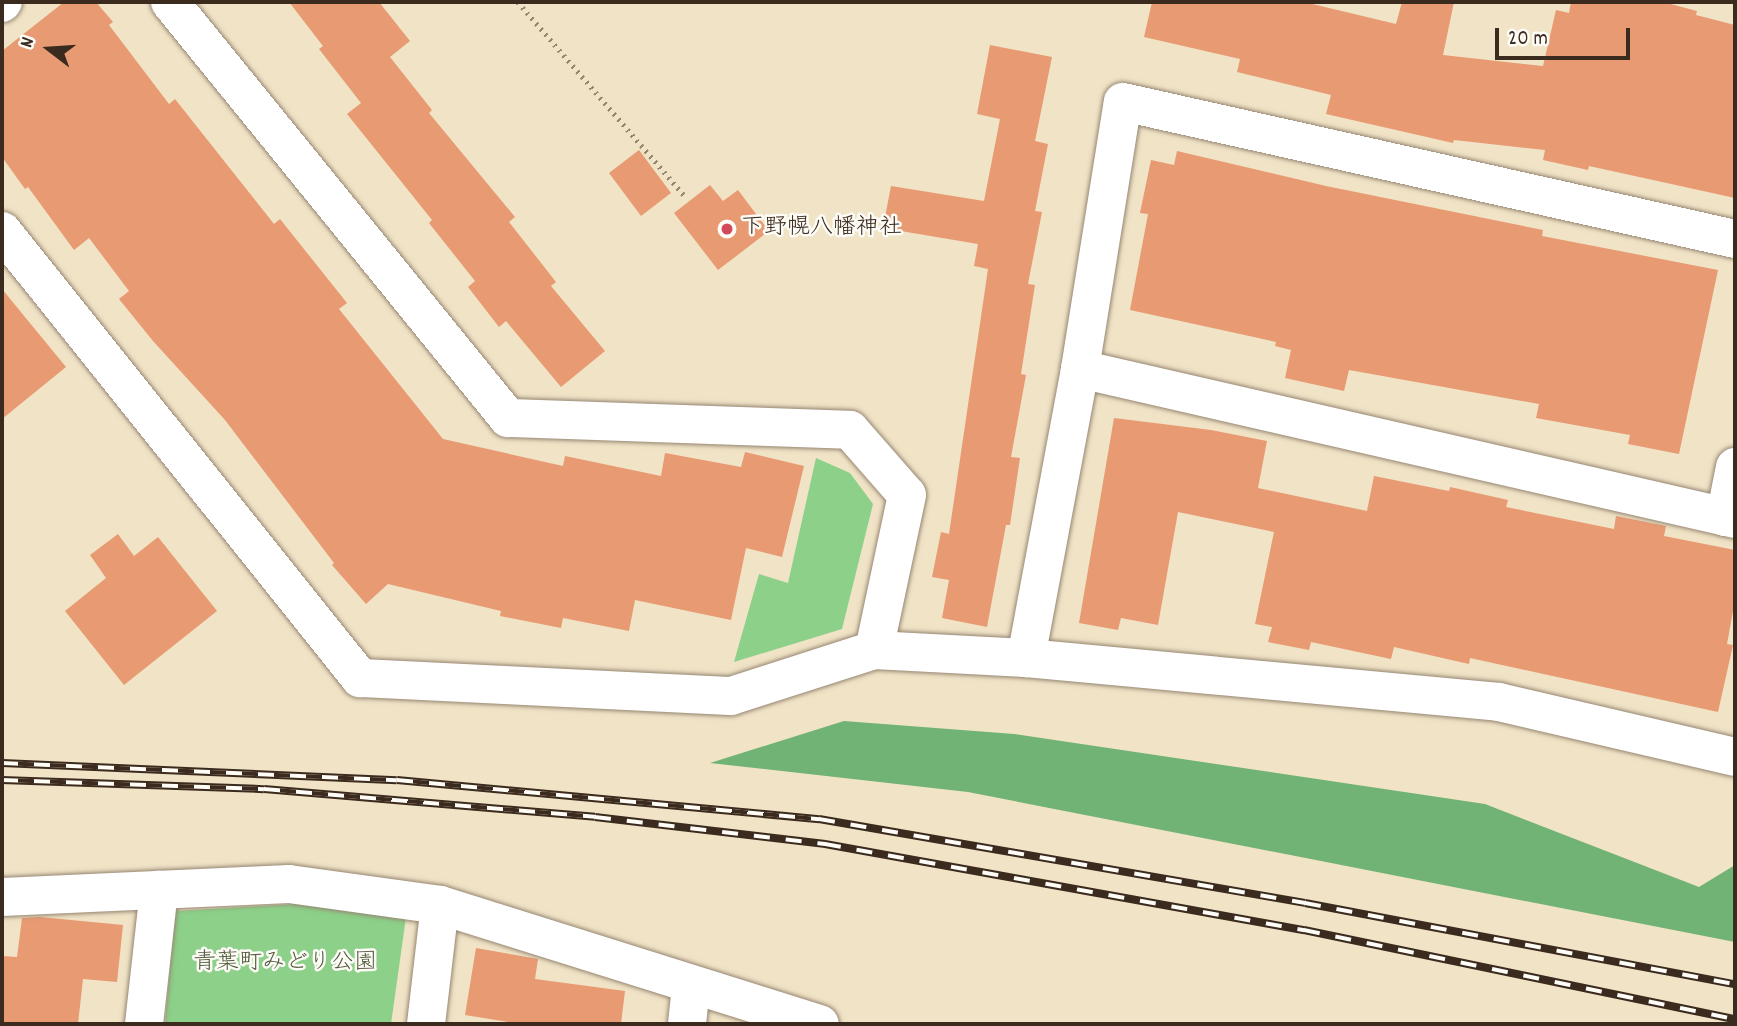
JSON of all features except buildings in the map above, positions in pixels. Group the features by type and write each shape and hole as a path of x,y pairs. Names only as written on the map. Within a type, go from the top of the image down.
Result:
{"street":[{"path":"170,2 508,418 850,430 907,495 874,650"},
{"path":"1026,658 1080,369 1123,102 1735,239"},
{"path":"2,231 360,678 731,696 874,650 1026,658 1499,702 1735,757"},
{"path":"1080,369 1730,518 1735,467"},
{"path":"2,897 289,884 440,905 820,1024"},
{"path":"144,1024 159,890"},
{"path":"426,1024 440,905"},
{"path":"687,1024 691,985"}],"path":[{"path":"518,2 685,196"}],"green space":[{"path":"816,458 850,473 873,504 842,629 734,662 759,574 788,583"},
{"path":"844,721 1014,734 1485,804 1699,887 1735,865 1735,942 968,792 710,763"},
{"name":"青葉町みどり公園","path":"296,904 406,917 391,1024 165,1024 175,911"}],"railway":[{"path":"2,763 397,780 819,819 1305,903 1735,984"},
{"path":"2,780 264,789 595,817 825,844 1304,930 1735,1019"}],"place":[{"name":"下野幌八幡神社","path":"727,229"}]}
